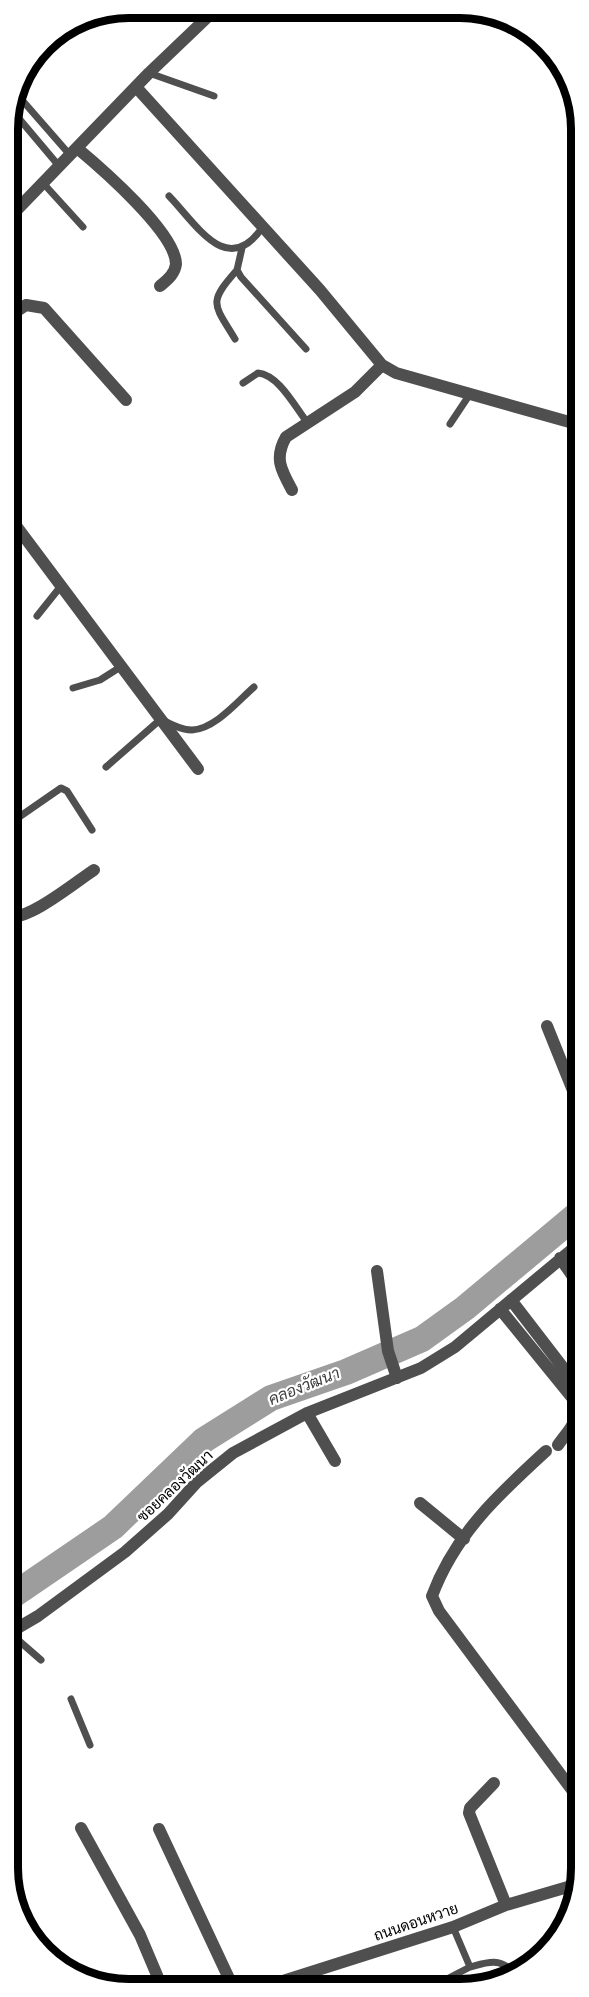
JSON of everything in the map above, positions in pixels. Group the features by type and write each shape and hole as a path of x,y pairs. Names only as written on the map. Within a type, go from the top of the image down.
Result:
{"street":[{"path":"18,209 149,73 206,18"},
{"path":"136,87 320,290 382,365 396,373 571,422"},
{"path":"74,151 120,185 161,232 172,251 176,264 171,276 160,286"},
{"path":"18,310 26,305 44,308 92,359 126,400"},
{"path":"292,490 279,467 280,447 286,438 355,392 382,365"},
{"path":"18,528 198,769"},
{"path":"18,917 30,912 94,870"},
{"path":"547,1026 571,1086"},
{"name":"ซอยคลองวัฒนา","path":"18,1628 38,1616 125,1551 168,1514 197,1482 233,1454 307,1413 395,1374 421,1368 455,1347 571,1249"},
{"path":"560,1258 571,1274"},
{"path":"377,1271 388,1351 395,1374"},
{"path":"512,1300 571,1378"},
{"path":"500,1309 571,1396"},
{"path":"307,1413 335,1461"},
{"path":"558,1445 571,1428"},
{"path":"546,1451 484,1509 437,1582 432,1596 434,1605 571,1789"},
{"path":"420,1503 464,1539"},
{"path":"494,1783 470,1808 469,1813 506,1905"},
{"path":"81,1828 140,1935 159,1979"},
{"path":"159,1829 229,1979"},
{"name":"ถนนดอนหวาย","path":"289,1979 453,1927 506,1905 570,1886"}],"lane":[{"path":"149,73 214,96"},
{"path":"22,99 74,151"},
{"path":"18,119 59,166"},
{"path":"43,183 83,227"},
{"path":"170,196 217,246 229,251 242,248 262,228"},
{"path":"235,339 216,303 218,292 237,270 242,248"},
{"path":"237,270 306,349"},
{"path":"243,383 258,373 266,374 275,381 307,422"},
{"path":"450,424 470,394"},
{"path":"37,616 62,586"},
{"path":"73,688 100,680 122,666"},
{"path":"106,767 161,719 192,730 205,727 254,687"},
{"path":"18,818 61,788 67,791 92,830"},
{"path":"18,1640 41,1660"},
{"path":"70,1699 90,1745"},
{"path":"453,1927 470,1967"},
{"path":"447,1979 470,1967 498,1962 509,1968"}],"waterway":[{"name":"คลองวัฒนา","path":"18,1592 113,1527 204,1440 271,1398 346,1372 422,1339 465,1308 571,1220"}]}
